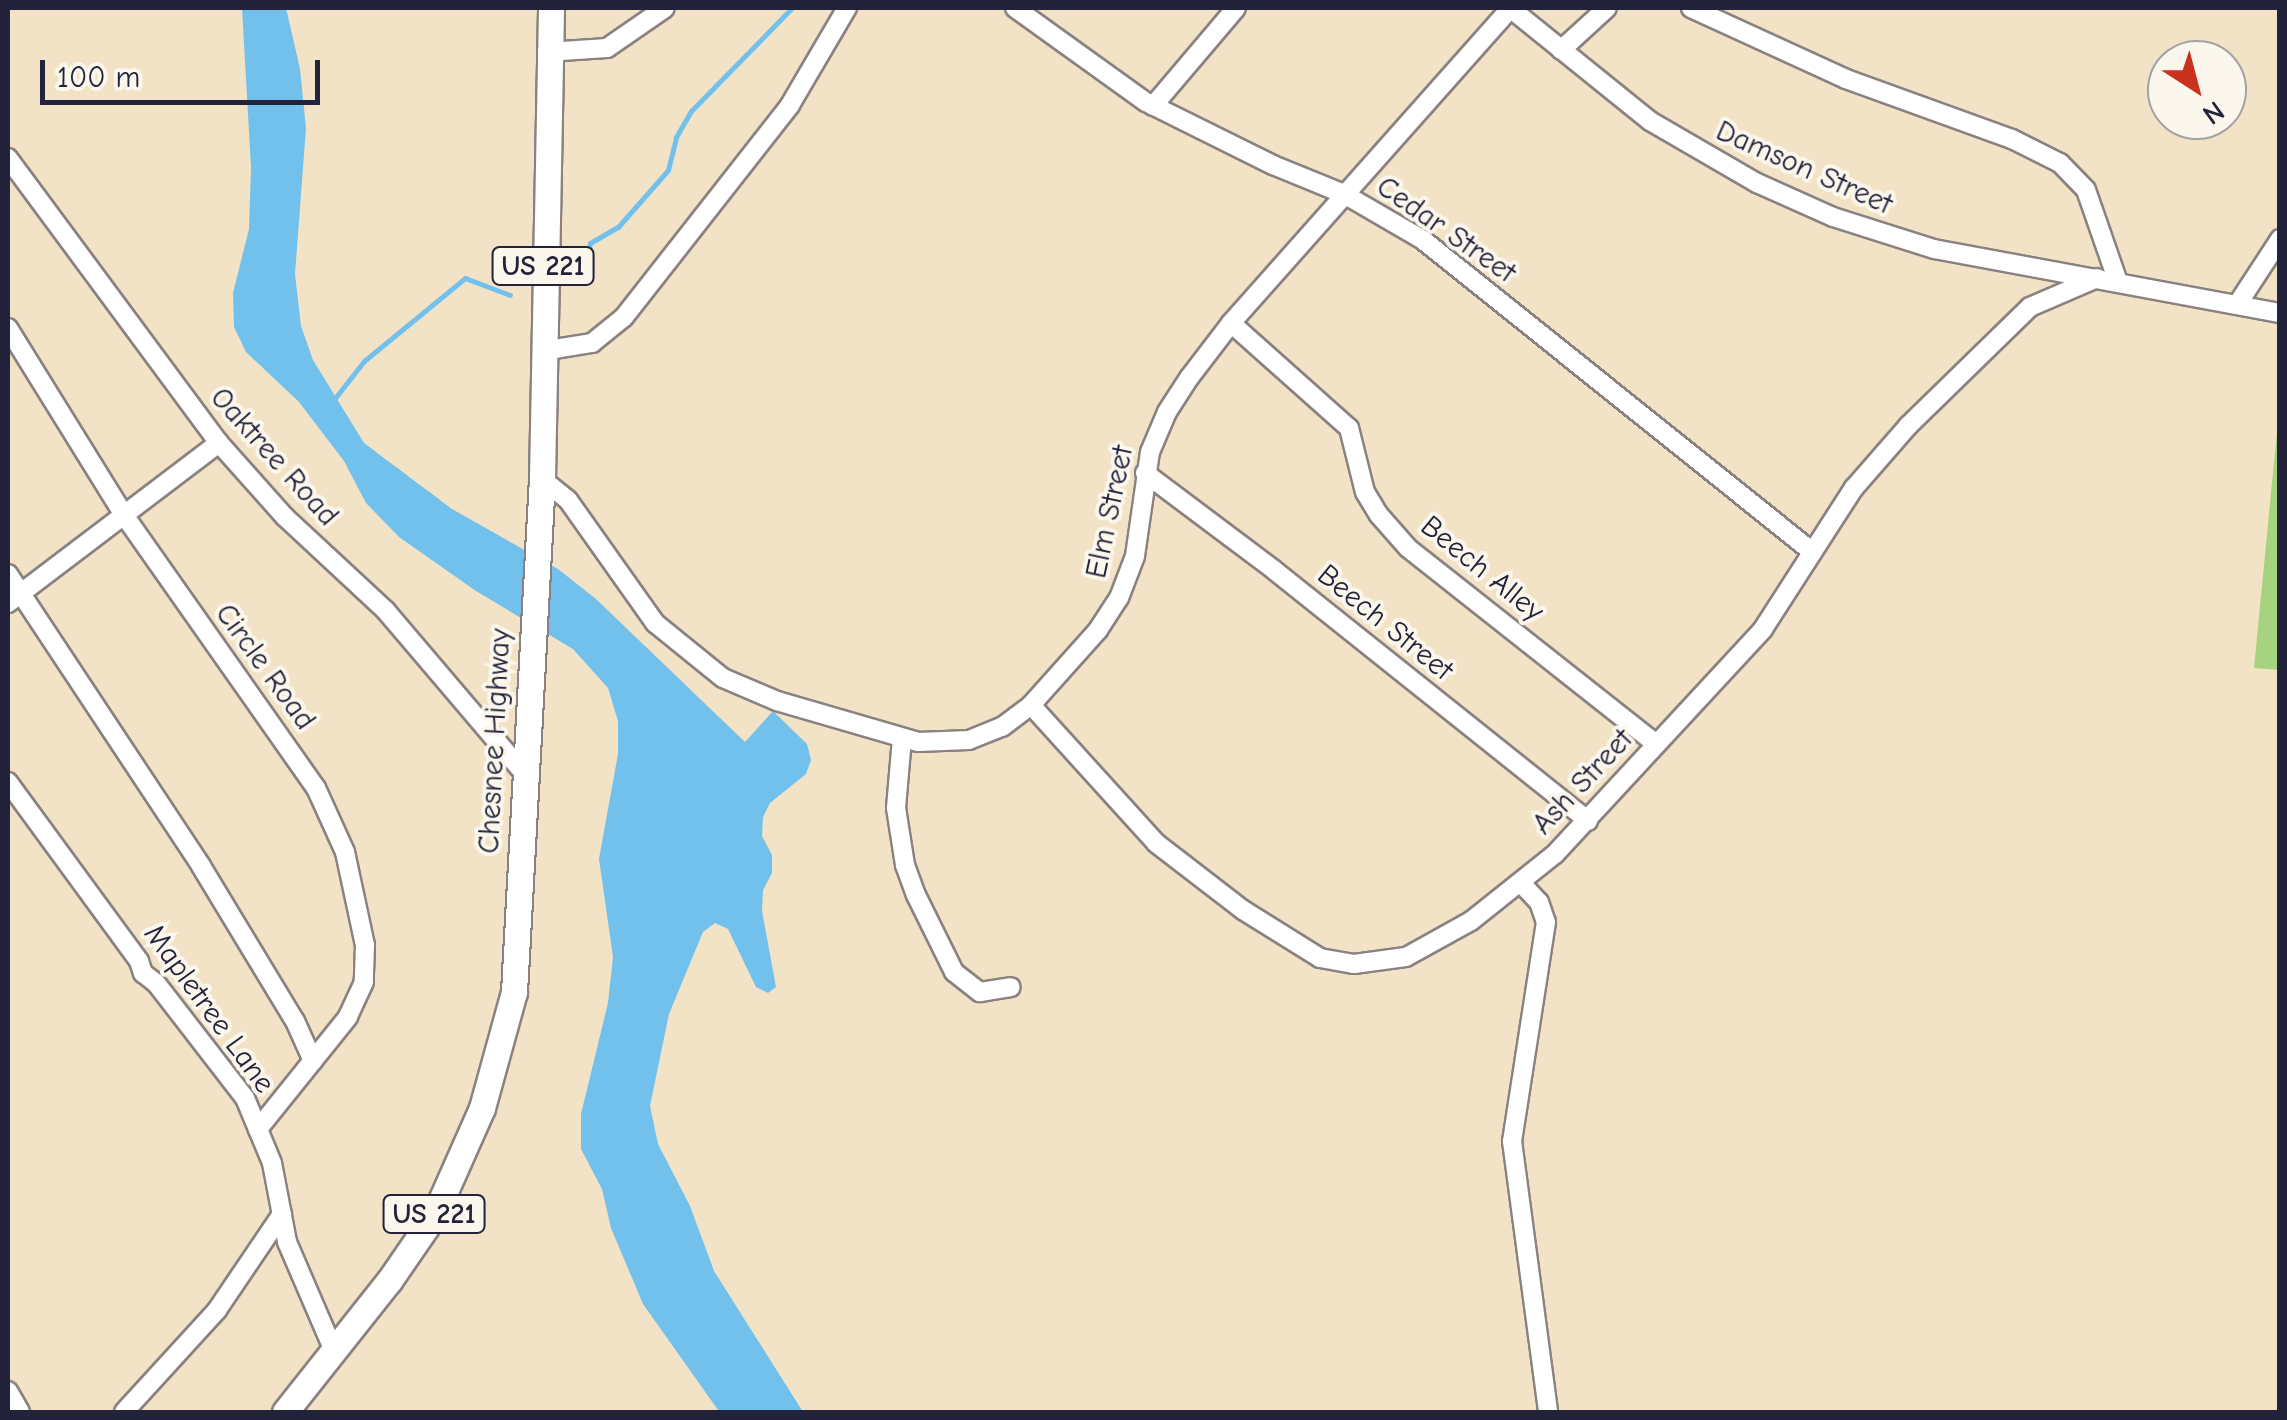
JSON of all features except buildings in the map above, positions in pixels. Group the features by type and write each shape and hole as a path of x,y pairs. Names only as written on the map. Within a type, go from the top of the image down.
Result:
{"main road":[{"name":"Chesnee Highway","path":"285,1412 434,1214 464,1153 500,1058 520,942 524,773 542,479 547,52 551,8"}],"street":[{"path":"547,52 607,48 665,8"},
{"path":"542,351 592,343 624,317 779,120 847,8"},
{"name":"Cedar Street","path":"1015,8 1153,106 1273,165 1344,194 1423,240 1812,552"},
{"path":"1153,106 1236,8"},
{"name":"Damson Street","path":"1510,8 1650,120 1702,153 1833,217 1934,249 2280,313"},
{"name":"Elm Street","path":"542,479 568,500 655,623 698,662 749,690 902,738 935,744 968,740 1002,727 1030,705 1098,630 1119,598 1135,556 1144,472 1166,412 1231,323 1510,8"},
{"path":"1561,50 1607,8"},
{"path":"1692,8 1810,64 2012,139 2060,162 2086,190 2118,282"},
{"name":"Oaktree Road","path":"8,158 219,443 286,517 386,611 524,773"},
{"path":"2237,304 2280,239"},
{"name":"Ash Street","path":"1030,705 1156,842 1243,910 1320,958 1354,964 1406,957 1470,921 1522,884 1588,821 1771,618 1854,488 2030,307 2097,278"},
{"name":"Beech Alley","path":"1231,323 1349,428 1366,492 1379,515 1408,548 1656,744"},
{"name":"Circle Road","path":"8,328 124,516 316,788 346,852 365,944 364,982 348,1017 258,1129"},
{"path":"14,598 219,443"},
{"name":"Beech Street","path":"1144,472 1274,570 1588,821"},
{"path":"8,574 14,598 201,866 295,1022 312,1061"},
{"path":"902,738 896,808 905,864 916,895 954,972 980,992 1011,987"},
{"name":"Mapletree Lane","path":"8,782 140,960 143,973 156,982 236,1083 272,1163 287,1242 334,1351"},
{"path":"1522,884 1539,902 1546,922 1512,1142 1548,1412"},
{"path":"124,1412 217,1310 282,1214"},
{"path":"8,1392 20,1412"}],"green space":[{"path":"2279,411 2280,670 2254,668"}],"water":[{"path":"242,8 286,8 300,69 306,128 295,274 301,326 313,360 364,443 452,509 558,569 596,599 745,742 773,711 807,744 811,760 806,774 770,803 763,817 762,836 772,855 772,873 763,890 762,911 776,987 768,993 756,987 728,929 715,923 703,932 669,1014 650,1106 658,1144 690,1206 714,1271 803,1412 718,1410 643,1304 611,1228 602,1189 581,1149 581,1114 608,1003 613,957 599,859 618,754 618,721 608,688 573,649 476,591 399,537 366,503 344,461 299,402 246,352 234,327 233,293 249,229 251,168"}],"waterway":[{"path":"586,262 590,243 618,227 668,170 676,137 691,111 792,8"},
{"path":"332,402 364,361 465,278 510,295"}]}
